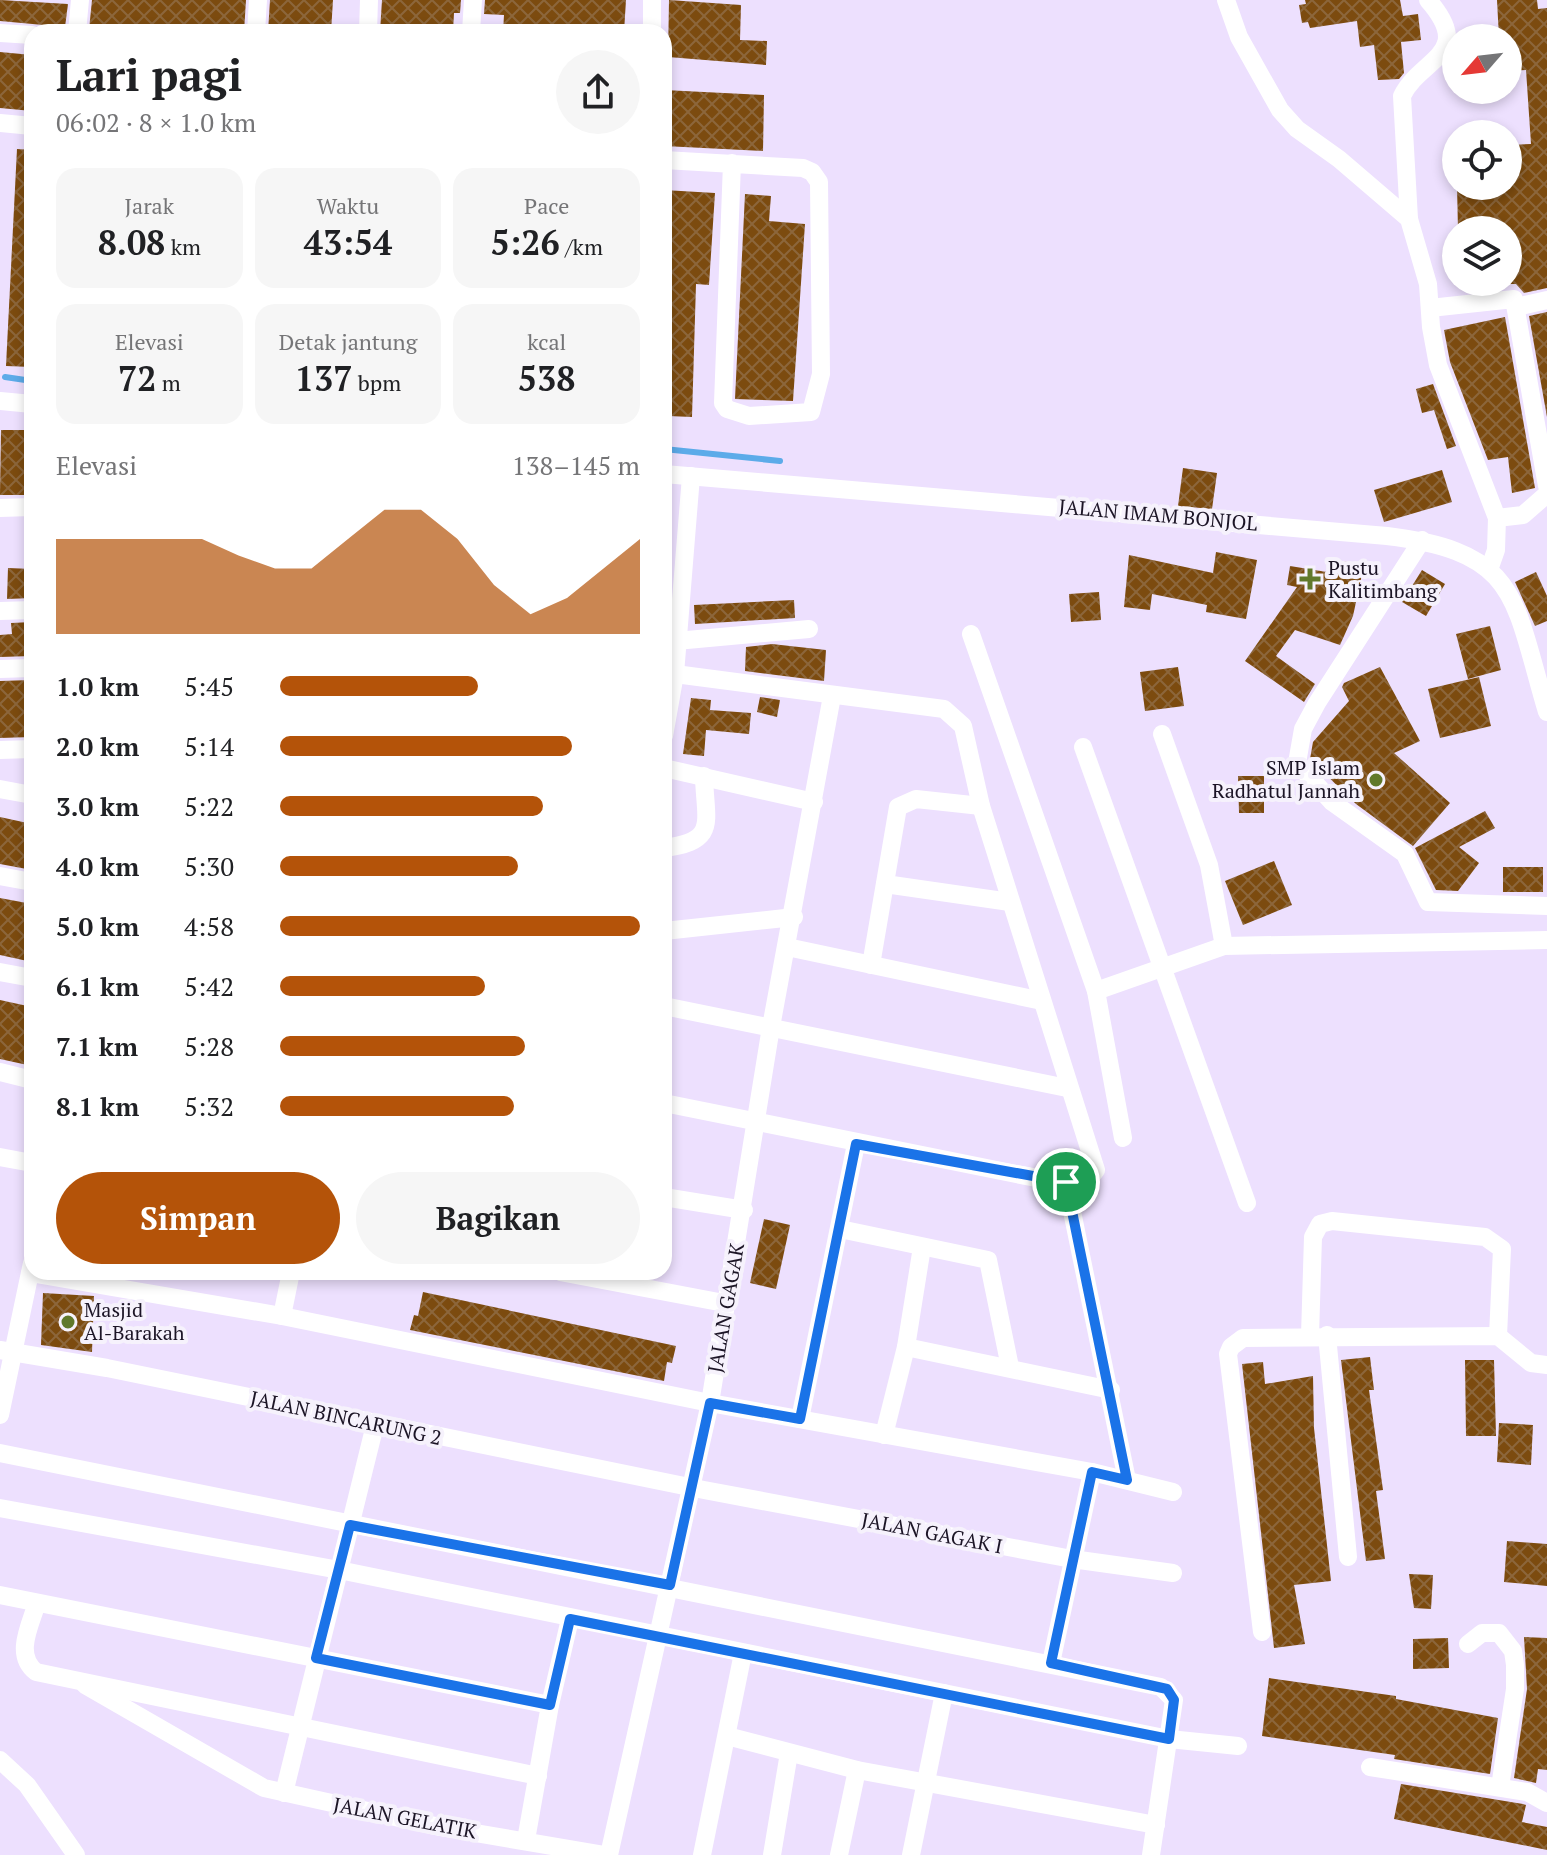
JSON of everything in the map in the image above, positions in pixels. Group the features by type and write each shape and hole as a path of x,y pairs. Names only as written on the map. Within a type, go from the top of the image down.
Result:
{"street":[{"path":"78,24 80,0"},
{"path":"256,24 258,0"},
{"path":"368,24 369,0"},
{"path":"472,24 473,0"},
{"path":"652,0 652,24"},
{"path":"1226,0 1239,37 1280,110 1297,129 1409,219"},
{"path":"1428,0 1446,29 1447,39 1432,65 1407,87 1402,96 1409,219 1428,284 1438,365 1497,520 1493,559 1515,608 1547,712"},
{"path":"0,33 24,34"},
{"path":"0,123 24,125"},
{"path":"672,160 732,163 803,168 819,182 821,374 811,412 749,416 727,409 723,403 732,163"},
{"path":"1430,308 1547,300"},
{"path":"1515,303 1547,486"},
{"path":"0,401 24,403"},
{"name":"JALAN IMAM BONJOL","path":"672,475 1422,540 1493,559"},
{"path":"672,691 691,476"},
{"path":"1497,520 1523,515 1547,494"},
{"path":"0,508 24,507"},
{"path":"1422,540 1303,729 1297,763 1308,779 1332,802 1405,854 1428,902 1547,906"},
{"path":"0,611 24,610"},
{"path":"676,641 809,629"},
{"path":"971,634 1096,991 1123,1138"},
{"path":"0,669 24,668"},
{"path":"672,1105 856,1144 1066,1182 1090,1181 1096,1170 1067,1088 981,806 963,726 954,715 944,709 675,674"},
{"name":"JALAN GAGAK","path":"661,1636 710,1403 724,1303 744,1210 771,1027 794,917 832,696"},
{"path":"1162,734 1209,865 1224,946"},
{"path":"1083,747 1247,1203"},
{"path":"0,750 24,749"},
{"path":"672,770 814,802"},
{"path":"672,847 700,840 705,831 704,776"},
{"path":"0,789 24,794"},
{"path":"871,965 898,807 916,799 981,806"},
{"path":"0,876 24,880"},
{"path":"885,884 1010,902"},
{"path":"672,930 794,917"},
{"path":"1096,991 1224,946 1547,940"},
{"path":"787,947 1042,1001"},
{"path":"0,972 24,976"},
{"path":"672,1008 1067,1088"},
{"path":"0,1072 24,1078"},
{"path":"800,1419 856,1144"},
{"path":"0,1157 24,1162"},
{"path":"1066,1182 1127,1480"},
{"path":"672,1198 744,1210"},
{"path":"1348,1557 1318,1336 1313,1237 1320,1224 1332,1221 1485,1237 1495,1242 1502,1249 1498,1336"},
{"path":"840,1229 988,1260 1010,1367"},
{"path":"884,1435 906,1347 922,1247"},
{"path":"0,1415 7,1352 28,1280"},
{"path":"94,1280 710,1403 1092,1472 1173,1492"},
{"path":"282,1316 289,1280"},
{"path":"602,1280 724,1303"},
{"path":"1262,1632 1228,1354 1231,1347 1243,1338 1498,1336 1531,1363 1547,1365"},
{"path":"906,1347 1111,1390"},
{"name":"JALAN BINCARUNG 2","path":"7,1352 107,1368 375,1425 692,1487"},
{"path":"284,1793 375,1425"},
{"path":"0,1453 350,1525 670,1585 1167,1689 1174,1700 1151,1855"},
{"path":"1051,1663 1092,1472"},
{"name":"JALAN GAGAK I","path":"692,1487 1072,1559 1173,1573"},
{"path":"0,1508 339,1570 1169,1739 1238,1746"},
{"path":"0,1595 550,1705"},
{"path":"37,1603 23,1653 27,1664 36,1672 538,1776"},
{"path":"526,1840 550,1705 570,1619"},
{"path":"1468,1644 1482,1633 1499,1633 1513,1651 1515,1689 1500,1787"},
{"path":"607,1855 661,1636"},
{"path":"702,1855 743,1653"},
{"name":"JALAN GELATIK","path":"73,1678 252,1782 284,1793 440,1827 607,1855"},
{"path":"911,1855 944,1693"},
{"path":"727,1736 857,1770 926,1780 1156,1825"},
{"path":"772,1855 789,1753"},
{"path":"0,1760 27,1785 76,1855"},
{"path":"1370,1767 1527,1792 1547,1803"},
{"path":"839,1855 857,1770"}],"building":[{"path":"0,0 68,4 65,24 0,21"},
{"path":"92,0 246,0 244,24 90,24"},
{"path":"270,0 333,0 332,24 268,24"},
{"path":"382,0 461,0 460,13 454,13 453,24 380,24"},
{"path":"485,0 626,0 624,24 503,24 504,15 484,14"},
{"path":"669,0 741,5 740,40 767,41 766,65 672,57 672,24 669,24"},
{"path":"1305,0 1400,0 1403,16 1418,14 1421,40 1401,42 1404,73 1399,79 1378,80 1374,45 1360,47 1357,21 1310,28 1308,22 1302,23 1299,5 1306,4"},
{"path":"1497,0 1537,0 1538,9 1547,8 1547,288 1524,293 1522,216 1458,216 1457,200 1522,200 1522,144 1531,144 1526,70 1522,70 1522,24 1498,24"},
{"path":"0,52 24,54 24,110 0,108"},
{"path":"672,90 764,95 763,151 672,146"},
{"path":"17,149 24,149 24,367 6,366"},
{"path":"672,190 715,193 709,285 696,284 692,417 672,416"},
{"path":"745,194 771,196 769,221 805,224 793,401 735,399"},
{"path":"1547,312 1547,417 1529,316"},
{"path":"1505,317 1535,488 1512,493 1508,457 1488,460 1450,362 1444,330"},
{"path":"1433,384 1456,446 1447,449 1434,410 1422,413 1416,389"},
{"path":"1,430 24,430 24,495 0,495"},
{"path":"1183,468 1217,473 1212,509 1178,506"},
{"path":"1442,470 1452,502 1384,522 1374,490"},
{"path":"1216,552 1257,560 1246,619 1206,612 1207,605 1152,594 1150,610 1124,607 1129,555 1213,573"},
{"path":"1341,561 1364,565 1353,616 1340,645 1295,630 1276,656 1315,684 1304,702 1245,661 1297,587 1287,585 1290,566 1339,574"},
{"path":"8,568 24,569 24,598 7,599"},
{"path":"1422,570 1445,584 1426,616 1402,602"},
{"path":"1536,572 1547,596 1547,621 1535,626 1515,582"},
{"path":"1099,592 1101,620 1071,622 1069,594"},
{"path":"794,600 795,618 695,624 694,605"},
{"path":"24,622 24,656 0,657 0,635 12,634 11,623"},
{"path":"1490,626 1501,670 1468,679 1456,634"},
{"path":"772,644 826,650 824,681 745,671 746,647"},
{"path":"1178,667 1184,706 1145,711 1140,672"},
{"name":"SMP Islam Radhatul Jannah","path":"1380,667 1420,741 1394,753 1450,803 1413,846 1356,804 1310,759 1313,742 1349,701 1342,687 1344,683"},
{"path":"1479,677 1491,726 1440,738 1428,689"},
{"path":"24,680 24,737 0,738 0,681"},
{"path":"760,697 780,700 777,717 757,712"},
{"path":"691,698 711,700 710,710 751,713 749,734 706,730 704,756 683,754"},
{"path":"1238,776 1264,776 1264,813 1239,813"},
{"path":"1485,811 1495,828 1459,847 1479,863 1458,891 1436,890 1415,848"},
{"path":"0,817 24,822 24,868 0,864"},
{"path":"1274,861 1292,905 1243,925 1225,881"},
{"path":"1503,867 1543,867 1543,892 1503,892"},
{"path":"0,898 24,902 24,960 0,955"},
{"path":"0,1000 24,1005 24,1064 0,1059"},
{"path":"764,1219 790,1225 776,1289 750,1283"},
{"path":"423,1292 676,1346 672,1363 667,1362 664,1381 410,1330 414,1315 418,1316"},
{"name":"Masjid Al-Barakah","path":"43,1293 94,1296 92,1352 41,1345"},
{"path":"1370,1357 1374,1390 1369,1390 1383,1490 1376,1491 1385,1559 1366,1561 1341,1360"},
{"path":"1465,1360 1494,1360 1496,1436 1466,1436"},
{"path":"1263,1362 1265,1384 1313,1376 1314,1428 1331,1581 1294,1585 1305,1644 1274,1648 1242,1364"},
{"path":"1499,1423 1533,1425 1531,1465 1497,1462"},
{"path":"1507,1541 1547,1544 1547,1586 1504,1582"},
{"path":"1409,1574 1433,1575 1431,1609 1414,1608"},
{"path":"1524,1637 1547,1638 1547,1770 1538,1769 1536,1783 1514,1778 1527,1689"},
{"path":"1448,1638 1449,1668 1413,1669 1413,1639"},
{"path":"1269,1678 1396,1696 1396,1699 1498,1718 1490,1774 1394,1759 1395,1755 1262,1736"},
{"path":"1401,1784 1526,1805 1522,1822 1547,1827 1547,1850 1394,1819"}],"waterway":[{"path":"5,377 24,380"},
{"path":"672,450 780,461"}],"place":[{"name":"Pustu Kalitimbang","path":"1310,579"},
{"name":"SMP Islam Radhatul Jannah","path":"1376,780"},
{"name":"Masjid Al-Barakah","path":"68,1322"}],"route":[{"path":"856,1144 1066,1182 1127,1480 1092,1472 1051,1663 1167,1689 1174,1700 1169,1739 570,1619 550,1705 316,1658 350,1525 670,1585 710,1403 800,1419 856,1144"}]}
